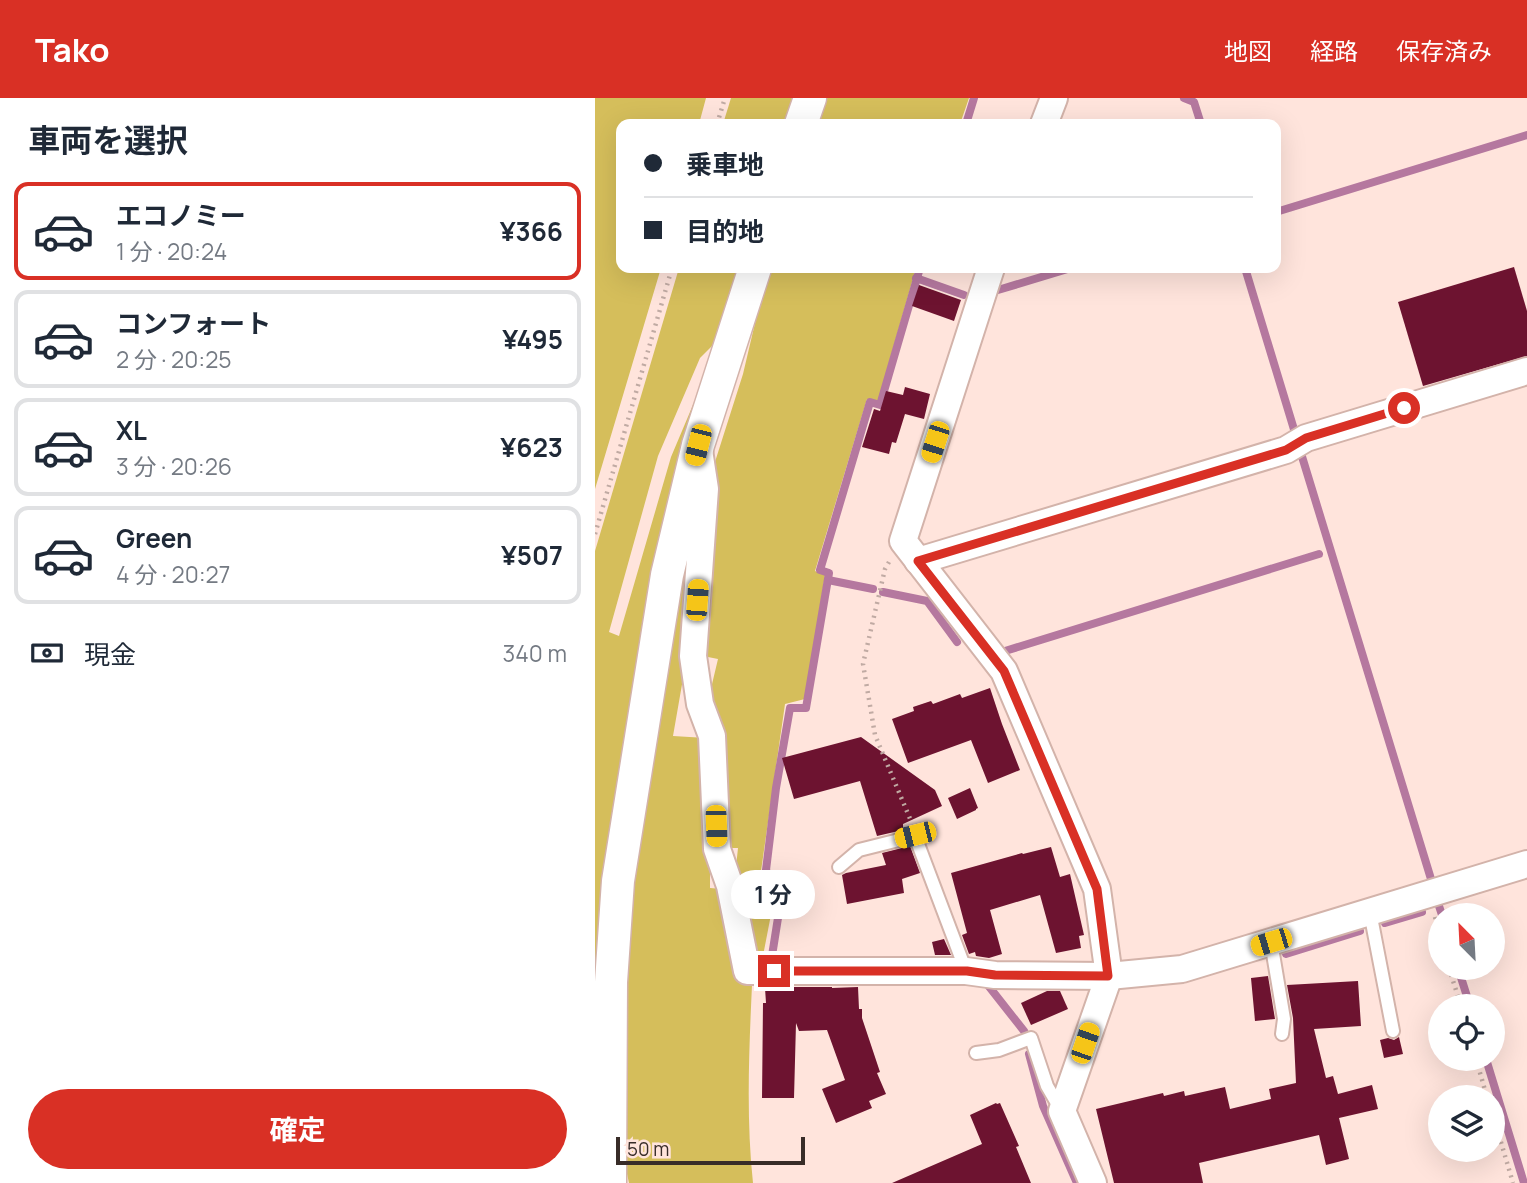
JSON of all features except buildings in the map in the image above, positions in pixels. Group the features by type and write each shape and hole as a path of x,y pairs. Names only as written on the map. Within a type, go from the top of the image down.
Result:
{"street":[{"path":"803,119 810,98"},
{"path":"1046,119 1054,98"},
{"path":"610,1183 611,982 618,881 667,575 698,445 753,273"},
{"path":"911,551 990,273"},
{"path":"911,551 1286,450 1306,438 1527,371"},
{"path":"698,445 705,489 693,656 700,704 712,736 717,849 730,886 747,971 967,971 995,975 1108,976 1182,969 1527,864"},
{"path":"911,551 1004,671 1097,889 1108,976 1062,1111 1093,1183"}],"lane":[{"path":"839,867 859,850 915,835 967,971"},
{"path":"1370,912 1393,1031"},
{"path":"1271,942 1284,1019 1282,1034"},
{"path":"976,1053 999,1050 1031,1038 1047,1087 1062,1111"}],"path":[{"path":"718,119 725,98"},
{"path":"595,534 671,273"},
{"path":"911,551 885,569 863,664 875,735 915,835"},
{"path":"1505,1156 1513,1183"}],"shaded area":[{"path":"595,98 706,98 700,119 616,119 616,273 660,273 595,489"},
{"path":"731,98 795,98 789,119 725,119"},
{"path":"819,98 969,98 962,119 813,119"},
{"path":"678,273 742,273 724,334 700,358 658,456 609,632 619,636 671,457 706,374 686,447 595,1183 595,551"},
{"path":"767,273 915,273 878,401 867,399 815,571 825,575 805,699 785,704 761,871 774,899 762,961 752,951 735,876 738,848 723,848 708,701 718,659 698,655 714,465 743,374"},
{"path":"700,503 688,650 673,736 706,738 710,888 722,889 742,984 752,985 749,1109 753,1183 629,1183 619,1137 630,883 657,693"}],"waterway":[{"path":"968,119 974,98"},
{"path":"1184,98 1194,102 1199,119"},
{"path":"1281,210 1527,135"},
{"path":"771,962 781,899 766,870 776,788 790,708 806,708 829,573 820,570 870,402 880,405 919,273"},
{"path":"998,290 1054,273"},
{"path":"1247,273 1296,436"},
{"path":"916,278 964,295"},
{"path":"1300,450 1431,879"},
{"path":"1005,651 1319,554"},
{"path":"828,580 873,589"},
{"path":"883,592 927,601 957,642"},
{"path":"1385,923 1422,912"},
{"path":"1286,954 1360,931"},
{"path":"1462,980 1466,994"},
{"path":"987,984 1024,1031"},
{"path":"1029,1054 1043,1106 1077,1183"},
{"path":"1490,1071 1524,1183"}],"route":[{"path":"774,971 967,971 995,975 1108,976 1097,889 1004,671 918,561 1286,450 1306,438 1404,408"}]}
